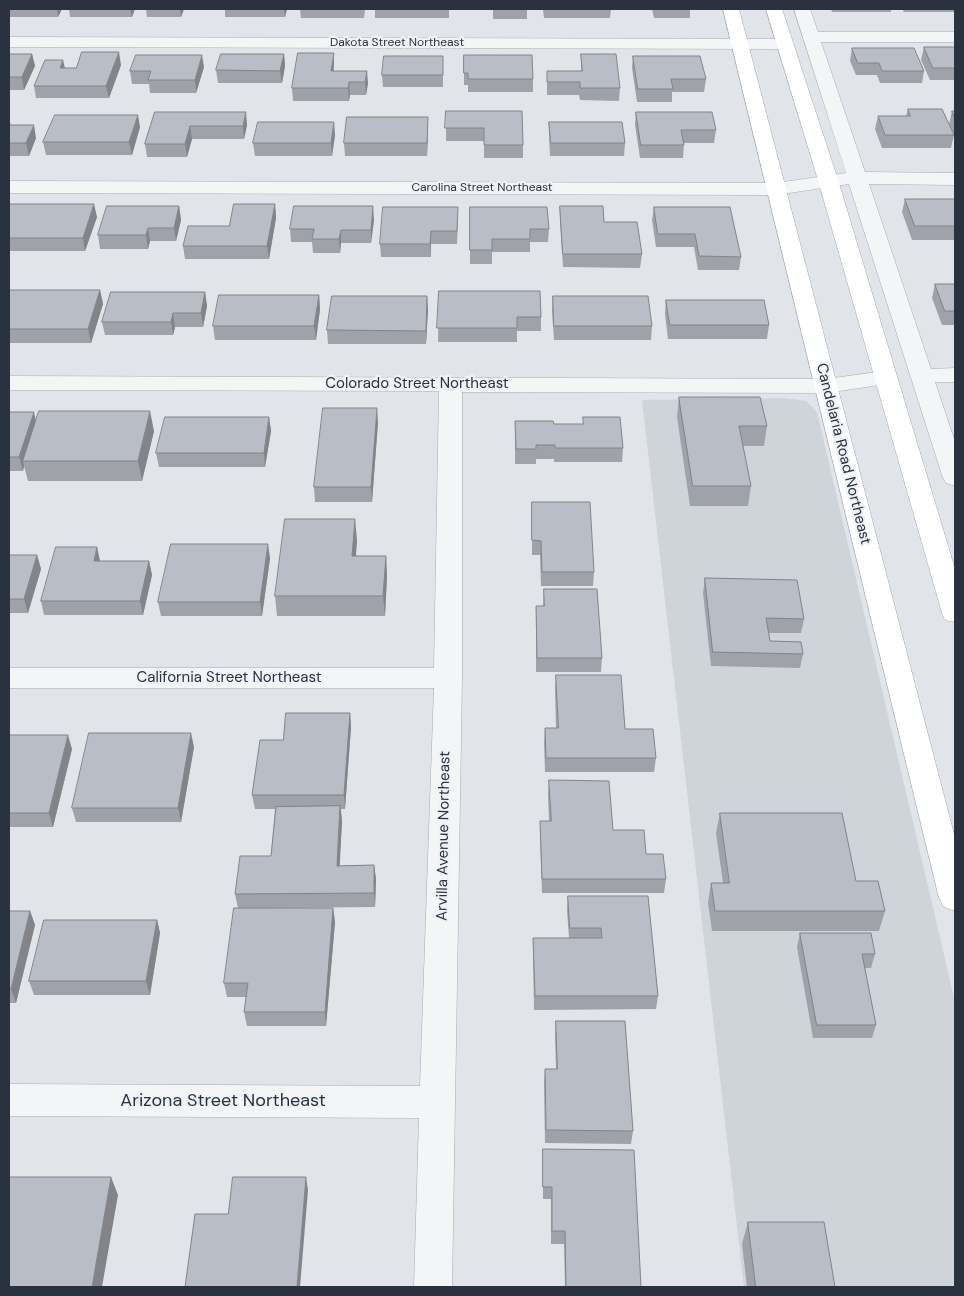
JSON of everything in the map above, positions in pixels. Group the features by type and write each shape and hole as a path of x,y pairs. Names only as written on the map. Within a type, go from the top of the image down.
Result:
{"main road":[{"name":"Candelaria Road Northeast","path":"730,9 955,898"},
{"path":"774,9 828,180 955,613"}],"street":[{"path":"802,9 955,478"},
{"path":"811,37 955,37"},
{"name":"Dakota Street Northeast","path":"9,42 785,44"},
{"name":"Carolina Street Northeast","path":"9,187 776,189 828,180 856,178 955,179"},
{"path":"923,376 955,375"},
{"path":"826,386 885,378"},
{"name":"Colorado Street Northeast","path":"9,383 826,386"},
{"name":"Arvilla Avenue Northeast","path":"433,1287 448,678 451,385"},
{"name":"California Street Northeast","path":"9,678 448,678"},
{"name":"Arizona Street Northeast","path":"9,1100 438,1102"}],"shaded area":[{"path":"783,398 806,401 817,412 955,1002 955,1287 744,1287 642,400"}],"building":[{"path":"924,47 955,47 955,68 933,68"},
{"path":"852,48 914,48 924,71 882,71 879,63 858,63"},
{"path":"82,52 119,52 106,86 34,86 45,60 63,60 60,68 76,68"},
{"path":"298,53 334,53 331,71 367,71 365,82 349,82 348,88 292,88"},
{"path":"9,54 32,54 22,77 9,77"},
{"path":"221,54 284,54 280,71 216,70"},
{"path":"581,54 616,54 620,88 580,88 580,82 547,82 547,71 582,71"},
{"path":"136,55 202,55 195,80 148,80 151,71 130,71"},
{"path":"464,55 532,55 533,79 468,79 468,73 464,73"},
{"path":"384,56 443,56 443,75 382,75"},
{"path":"633,56 700,56 706,79 671,79 673,89 638,89"},
{"path":"908,109 942,109 954,135 885,135 878,116 910,116"},
{"path":"446,111 522,111 523,145 484,145 484,128 445,128"},
{"path":"155,112 246,112 243,126 190,126 185,144 145,144"},
{"path":"636,112 712,112 716,130 681,130 684,145 641,145"},
{"path":"55,115 138,115 129,142 43,142"},
{"path":"347,117 428,117 427,143 344,143"},
{"path":"258,122 334,122 331,143 253,143"},
{"path":"549,122 622,122 625,143 551,143"},
{"path":"9,125 34,125 26,143 9,143"},
{"path":"905,199 955,199 955,226 915,226"},
{"path":"9,204 94,204 83,238 9,238"},
{"path":"234,204 275,204 267,246 183,246 188,226 229,226"},
{"path":"107,206 179,206 174,228 148,228 146,235 98,235"},
{"path":"294,206 373,206 371,230 341,230 339,239 312,239 314,229 290,229"},
{"path":"560,206 603,206 604,222 637,222 642,254 563,254"},
{"path":"383,207 458,207 457,231 431,231 430,244 380,244"},
{"path":"470,207 547,207 549,229 530,229 530,239 492,239 492,250 470,250"},
{"path":"654,207 730,207 741,257 699,256 695,234 658,234"},
{"path":"935,284 955,284 955,311 945,311"},
{"path":"9,290 100,290 88,329 9,329"},
{"path":"439,291 540,291 541,317 517,317 517,328 437,328"},
{"path":"111,292 205,292 201,313 173,313 171,322 102,322"},
{"path":"219,295 319,295 314,326 213,326"},
{"path":"332,296 427,296 426,331 327,330"},
{"path":"553,296 648,296 652,326 554,326"},
{"path":"666,300 764,300 769,325 670,325"},
{"path":"679,397 760,397 767,426 739,426 751,486 693,486"},
{"path":"323,408 377,408 371,487 314,487"},
{"path":"39,411 150,411 138,461 23,461"},
{"path":"9,412 34,412 19,457 9,457"},
{"path":"165,417 269,417 264,453 156,453"},
{"path":"583,417 620,417 623,448 555,448 555,445 536,445 536,449 516,449 515,421 553,421 554,424 583,424"},
{"path":"532,502 590,502 594,572 542,572 541,541 532,540"},
{"path":"285,519 355,519 352,556 386,556 383,596 275,596"},
{"path":"171,544 268,544 260,602 158,602"},
{"path":"56,547 97,547 94,561 149,561 140,601 41,601"},
{"path":"9,555 37,555 24,599 9,599"},
{"path":"705,578 797,580 804,619 766,618 770,641 801,642 803,654 713,652"},
{"path":"544,589 597,589 602,658 537,658 536,606 544,606"},
{"path":"556,675 621,675 625,729 653,729 656,758 546,758 545,728 558,728"},
{"path":"286,713 350,713 344,795 252,795 260,740 283,740"},
{"path":"89,733 191,733 178,808 72,808"},
{"path":"9,735 68,735 49,813 9,813"},
{"path":"549,780 609,781 613,830 644,830 646,854 663,854 666,879 542,879 540,821 551,821"},
{"path":"340,806 337,866 374,865 374,893 235,894 240,856 271,856 276,807"},
{"path":"720,813 842,813 856,881 878,881 885,911 715,911 711,883 729,883"},
{"path":"568,896 648,896 658,996 535,996 533,938 602,938 601,928 570,928"},
{"path":"234,908 333,908 325,1012 244,1012 248,983 224,983"},
{"path":"9,911 30,911 11,989 9,989"},
{"path":"44,920 157,920 146,981 29,981"},
{"path":"800,933 871,933 875,954 862,954 876,1025 817,1025"},
{"path":"556,1021 625,1021 633,1131 546,1130 545,1069 557,1069"},
{"path":"543,1149 634,1150 641,1287 566,1287 565,1231 552,1231 552,1187 543,1187"},
{"path":"9,1177 111,1177 92,1287 9,1287"},
{"path":"233,1177 306,1177 297,1287 185,1287 195,1214 228,1214"},
{"path":"748,1222 824,1222 835,1287 756,1287"}]}
